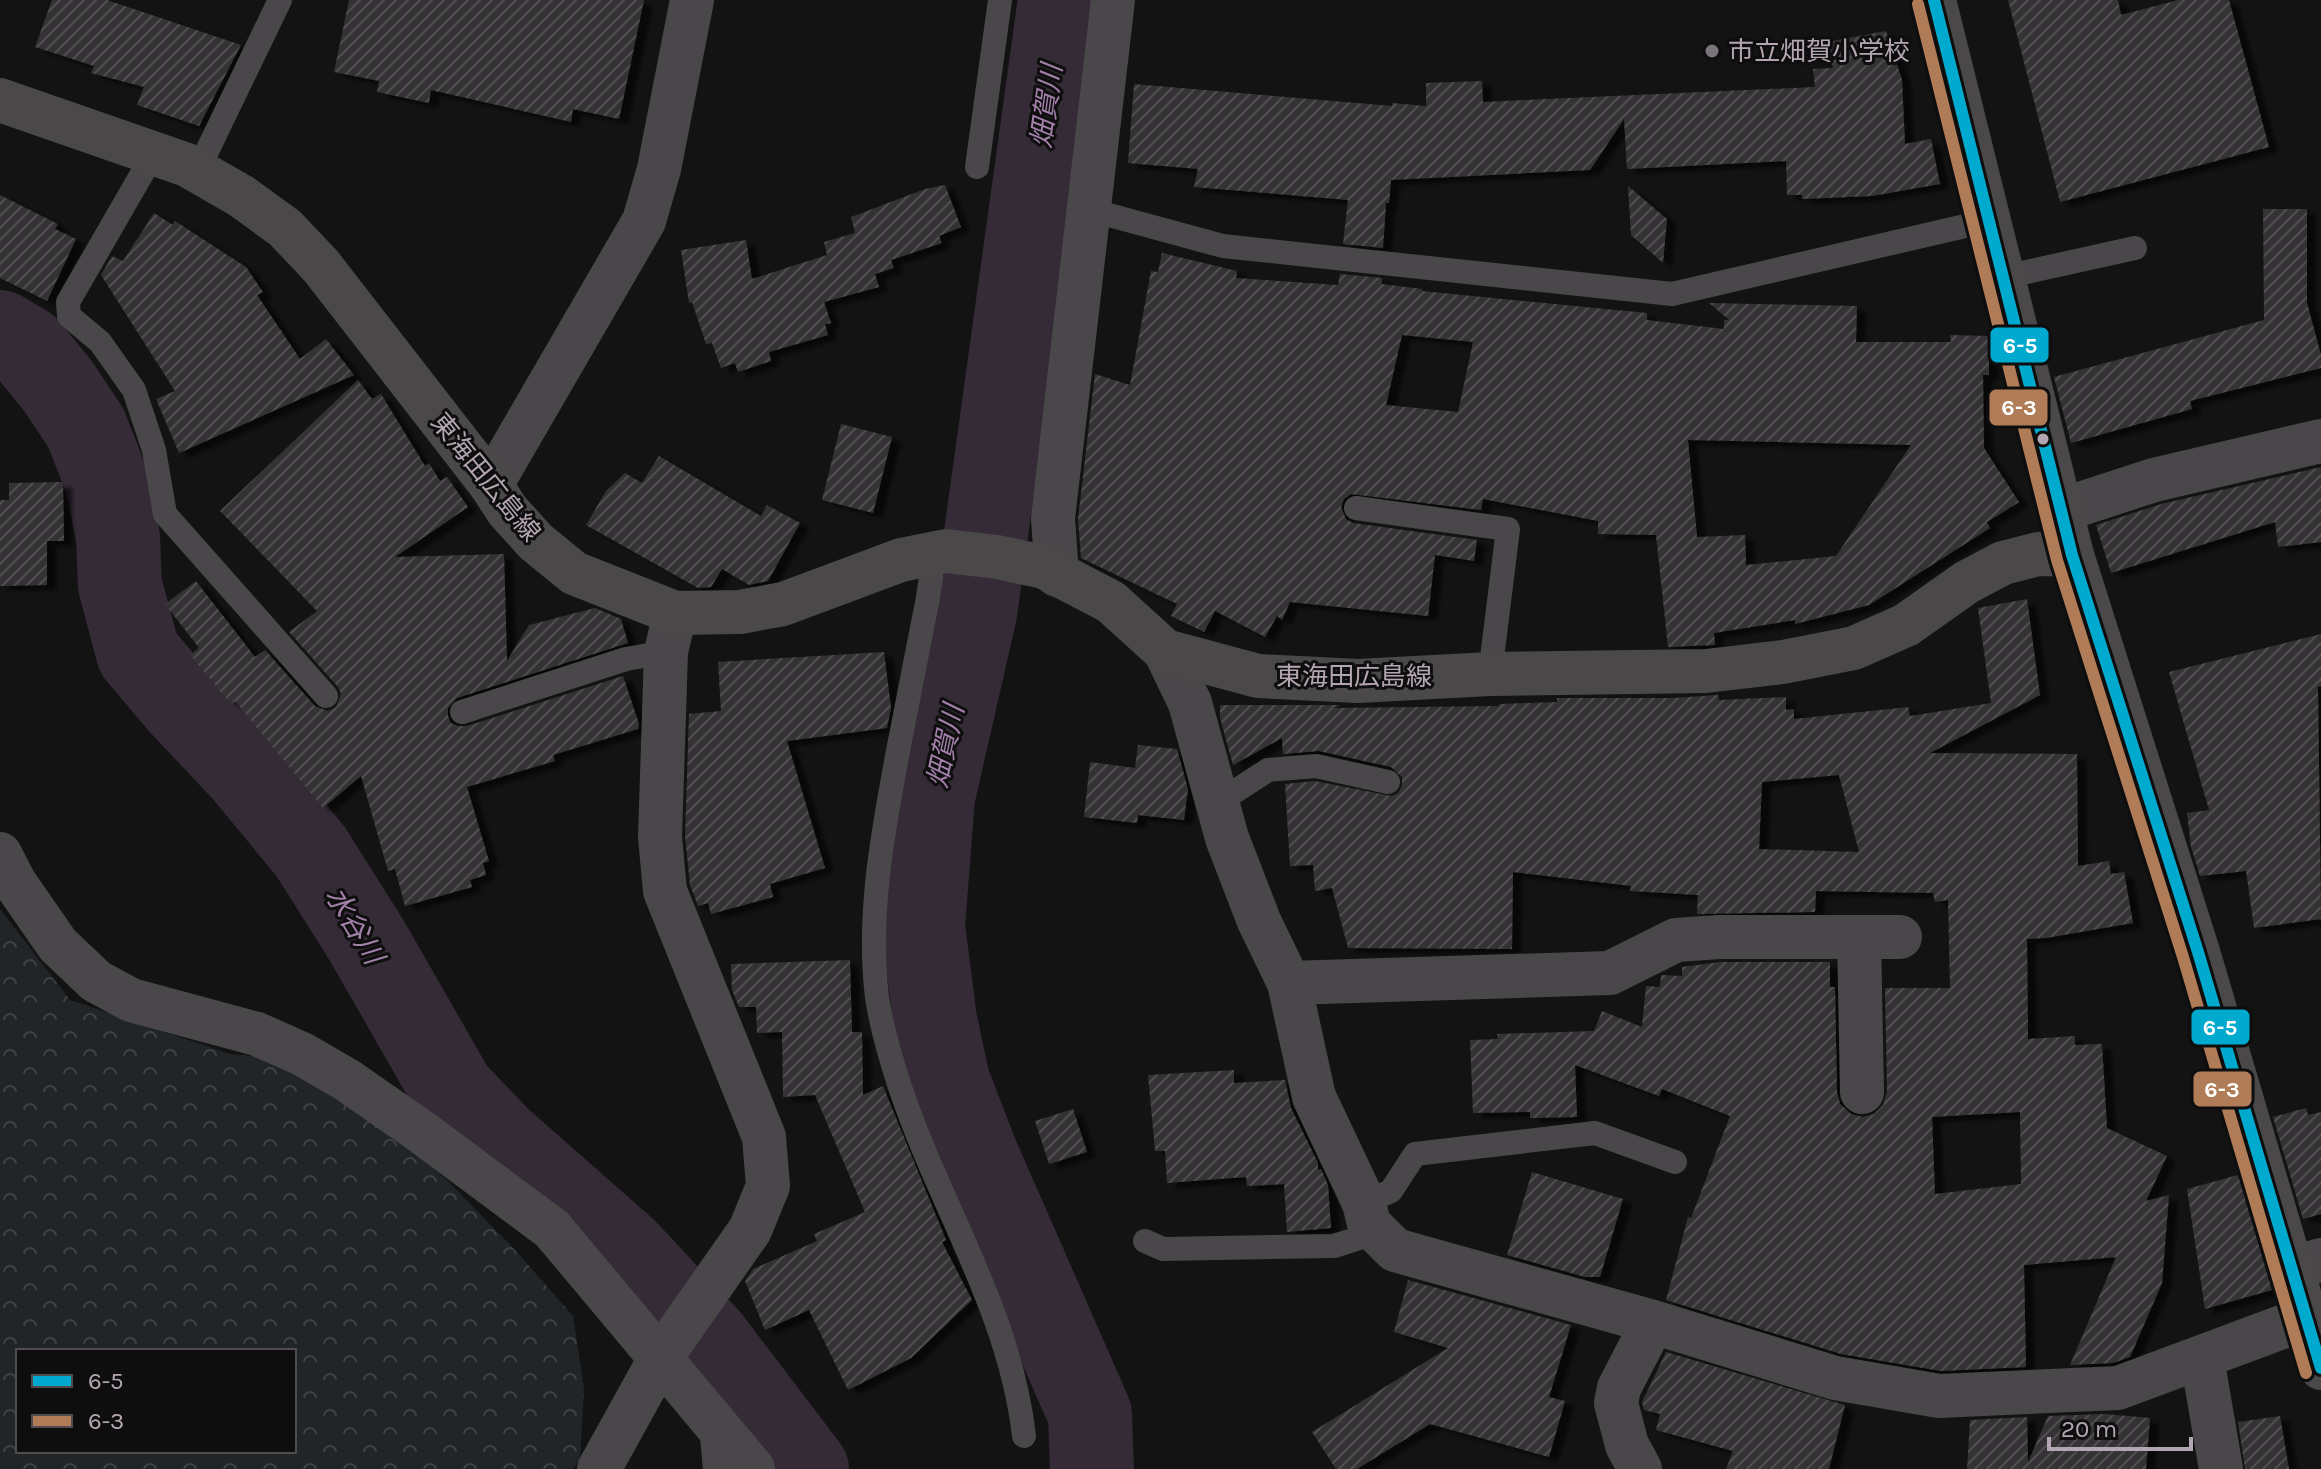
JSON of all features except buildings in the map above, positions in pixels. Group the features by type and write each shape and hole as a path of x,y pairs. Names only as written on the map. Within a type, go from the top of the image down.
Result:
{"main road":[{"path":"1934,0 2072,555 2198,952 2306,1264 2306,1318 2321,1368"},
{"name":"東海田広島線","path":"0,100 154,153 197,172 241,196 285,228 321,266 491,485 507,510 536,542 574,573 671,632 740,612 783,604 901,560 937,553 997,557 1050,571 1111,602 1165,651 1258,676 1358,681 1490,674 1706,671 1854,648 1906,625 1967,582 2003,563 2038,554 2072,555"}],"street":[{"path":"491,485 644,221 659,169 692,0"},
{"path":"1050,571 1053,518 1087,209 1113,0"},
{"path":"2062,510 2169,476 2321,441"},
{"path":"599,1469 670,1344 750,1230 768,1186 764,1137 665,891 660,837 671,632"},
{"path":"1165,651 1190,703 1227,838 1259,921 1289,983 1314,1097 1371,1218 1395,1250 1653,1322 1835,1378 1939,1396 2118,1388 2306,1318"},
{"path":"0,854 15,883 58,945 96,981 131,1000 257,1034 302,1054 347,1080 552,1229 670,1344 710,1415 753,1469"},
{"path":"1289,983 1610,973 1676,940 1879,937 1862,1092"},
{"path":"1645,1468 1627,1445 1616,1403 1619,1388 1653,1322"},
{"path":"2202,1358 2221,1469"}],"lane":[{"path":"197,172 280,0"},
{"path":"977,167 1000,0"},
{"path":"154,153 68,302 69,316 100,342 134,390 154,450 165,514 326,696"},
{"path":"1087,209 1223,246 1672,294 1991,220"},
{"path":"2004,277 2135,248"},
{"path":"1356,508 1508,529 1490,674"},
{"path":"937,553 880,855 874,946 877,997 888,1047 912,1123 981,1281 1008,1352 1020,1399 1024,1436"},
{"path":"462,712 626,659 671,632"},
{"path":"1217,803 1268,770 1316,766 1388,782"},
{"path":"1145,1241 1163,1249 1334,1246 1371,1218 1415,1154 1595,1133 1675,1162"},
{"path":"710,1415 715,1469"}],"green space":[{"path":"0,909 70,1000 230,1054 300,1061 363,1107 448,1181 573,1316 584,1389 580,1459 573,1469 0,1469"}],"waterway":[{"name":"畑賀川","path":"1060,0 975,613 933,797 923,926 935,1020 948,1081 976,1154 1090,1414 1092,1469"},
{"name":"水谷川","path":"0,332 27,348 86,428 107,482 118,537 120,585 138,653 245,772 311,852 367,941 453,1091 500,1140 625,1250 708,1339 807,1469"}],"transit line":[{"name":"6-5","path":"1934,0 2072,555 2198,952 2321,1368"},
{"name":"6-3","path":"1918,4 2057,560 2183,957 2306,1373"}],"place":[{"name":"市立畑賀小学校","path":"1712,51"}]}
